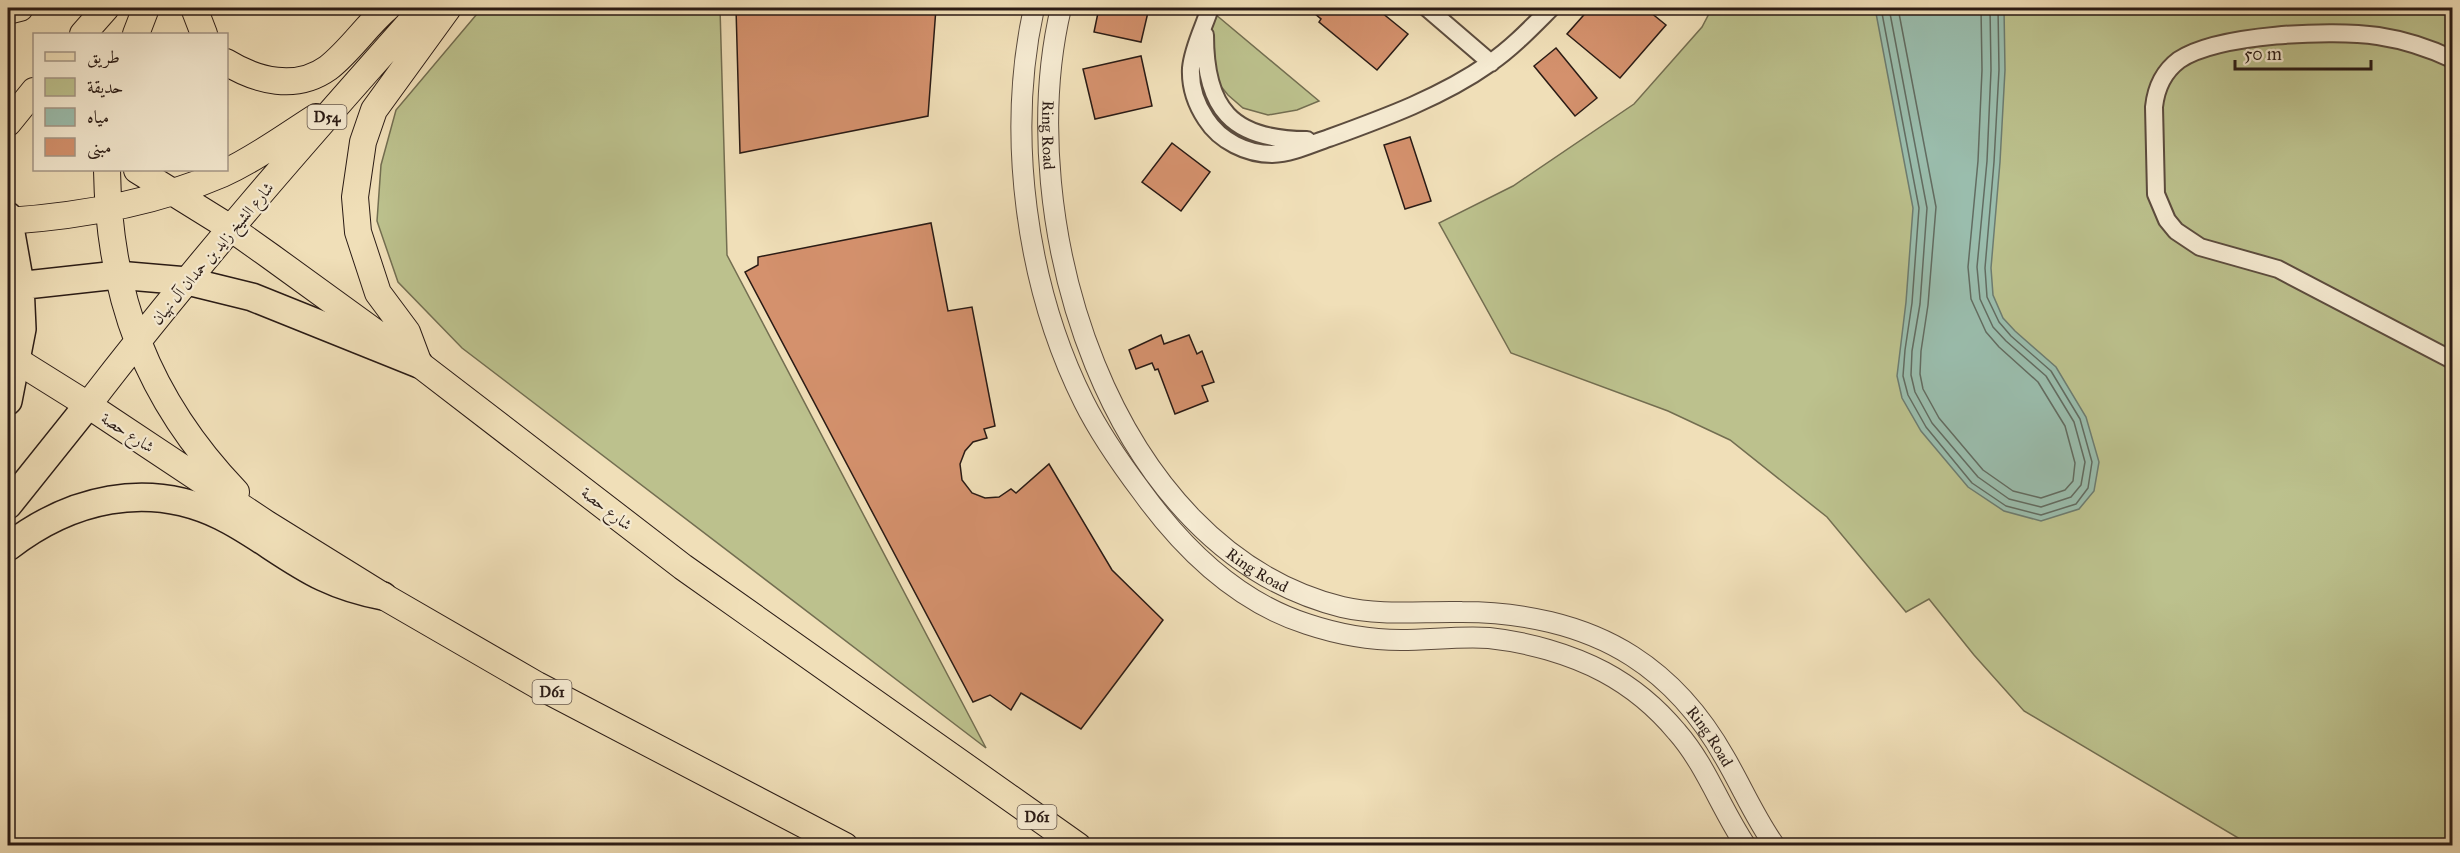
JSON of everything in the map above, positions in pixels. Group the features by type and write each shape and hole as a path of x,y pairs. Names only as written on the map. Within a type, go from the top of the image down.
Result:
{"highway":[{"path":"8,220 14,285 22,329 12,358 8,401"},
{"path":"14,285 117,275 187,281 252,297 419,364"},
{"name":"شارع الشيخ زايد بن حمدان آل نهيان","path":"8,505 88,405"},
{"path":"8,547 32,529 62,514 92,503 136,496 172,499 222,516 320,576 356,590 383,597"}],"main road":[{"path":"8,11 20,8"},
{"path":"84,33 106,8"},
{"path":"136,33 146,8"},
{"path":"194,8 204,33"},
{"path":"228,64 244,73 266,80 288,81 310,77 328,67 387,8"},
{"name":"شارع الشيخ زايد بن حمدان آل نهيان","path":"88,405 187,281 339,102 423,8"},
{"path":"419,364 408,332 378,293 358,232 355,197 363,142 374,110 448,8"},
{"path":"8,123 26,97"},
{"path":"8,220 108,208 173,192 223,174 247,161 339,102"},
{"path":"107,171 108,208 117,275 138,340 171,410 212,466 267,524"},
{"name":"شارع حصة","path":"139,171 232,229 419,364 682,567 1078,846"},
{"name":"شارع حصة","path":"12,358 383,597 537,685 844,846"}],"street":[{"name":"Ring Road","path":"1034,8 1027,52 1022,139 1028,224 1037,271 1067,364 1083,402 1117,457 1170,528 1219,577 1260,604 1305,624 1364,637 1399,640 1490,638 1559,654 1601,671 1647,701 1679,734 1746,846"},
{"name":"Ring Road","path":"1060,8 1050,81 1049,138 1053,204 1063,267 1081,329 1105,388 1137,446 1167,489 1202,530 1244,564 1292,590 1344,607 1401,613 1464,612 1526,615 1590,635 1631,656 1668,683 1699,717 1724,756 1760,825 1775,846"},
{"path":"1210,8 1205,25 1207,76 1214,96 1227,115 1244,128 1262,136 1283,140 1323,140 1410,106 1491,63 1551,8"},
{"path":"1427,8 1491,63"},
{"path":"2452,59 2400,40 2354,34 2287,34 2225,44 2186,56 2163,77 2155,97 2154,131 2156,194 2167,220 2188,241 2200,247 2278,269 2452,360"}],"green space":[{"path":"482,8 720,8 727,255 986,748 462,348 398,282 377,221 381,165 396,110"},
{"path":"1712,8 2452,8 2452,845 2250,845 2024,711 1974,655 1929,599 1906,612 1827,517 1730,440 1668,411 1511,353 1439,223 1513,186 1634,104 1702,27"},
{"path":"1215,14 1319,101 1297,110 1268,115 1243,108 1215,79 1209,38"}],"water":[{"path":"1875,8 2004,8 2005,70 1991,268 1993,295 2003,318 2056,367 2086,417 2099,462 2094,491 2079,509 2041,521 2004,511 1968,487 1921,431 1902,398 1897,376 1906,302 1913,208"}],"building":[{"path":"736,8 936,8 928,116 740,153"},
{"path":"1099,8 1149,8 1141,42 1094,32"},
{"path":"1308,8 1376,8 1408,34 1377,70 1319,22 1321,19"},
{"path":"1590,8 1645,8 1666,25 1620,78 1567,34"},
{"path":"1556,48 1597,98 1575,116 1534,66"},
{"path":"1141,56 1152,106 1095,119 1083,69"},
{"path":"1410,137 1431,201 1405,209 1384,145"},
{"path":"1172,143 1210,172 1181,211 1142,182"},
{"path":"931,223 948,311 972,307 995,426 984,429 987,438 973,442 965,451 960,464 962,480 972,493 985,498 999,497 1011,489 1016,493 1049,464 1112,570 1163,620 1081,729 1021,693 1011,710 990,695 973,702 745,272 758,265 758,257"},
{"path":"1161,335 1164,344 1189,335 1197,354 1202,351 1214,382 1202,386 1208,401 1175,414 1158,369 1155,370 1152,363 1136,369 1129,350"}]}
